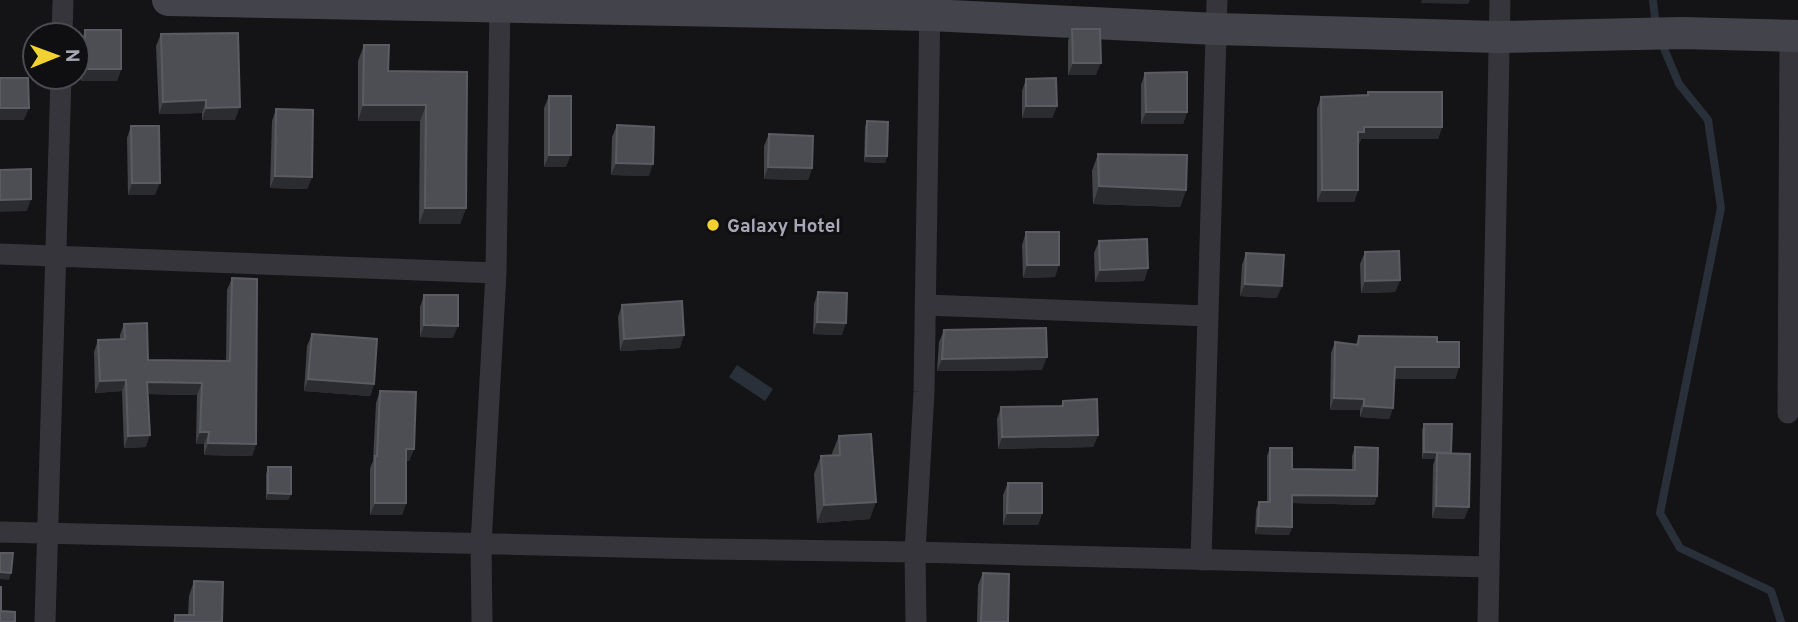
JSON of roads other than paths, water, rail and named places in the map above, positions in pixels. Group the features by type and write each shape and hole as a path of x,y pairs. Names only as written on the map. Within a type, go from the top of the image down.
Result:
{"main road":[{"path":"168,0 930,7 1216,15 1498,37 1682,33 1794,36"}],"street":[{"path":"62,21 63,0"},
{"path":"1488,622 1500,0"},
{"path":"482,622 481,544 496,273 500,3"},
{"path":"916,622 915,552 924,392 930,7"},
{"path":"1200,561 1216,15"},
{"path":"1788,413 1794,36"},
{"path":"45,622 58,255 61,91"},
{"path":"0,254 496,273"},
{"path":"925,305 1208,316"},
{"path":"0,532 915,552 1489,568"}],"waterway":[{"path":"1653,0 1656,27"},
{"path":"1660,39 1679,84 1708,120 1721,208 1660,513 1680,548 1771,591 1781,622"}],"place":[{"name":"Galaxy Hotel","path":"713,225"}]}
